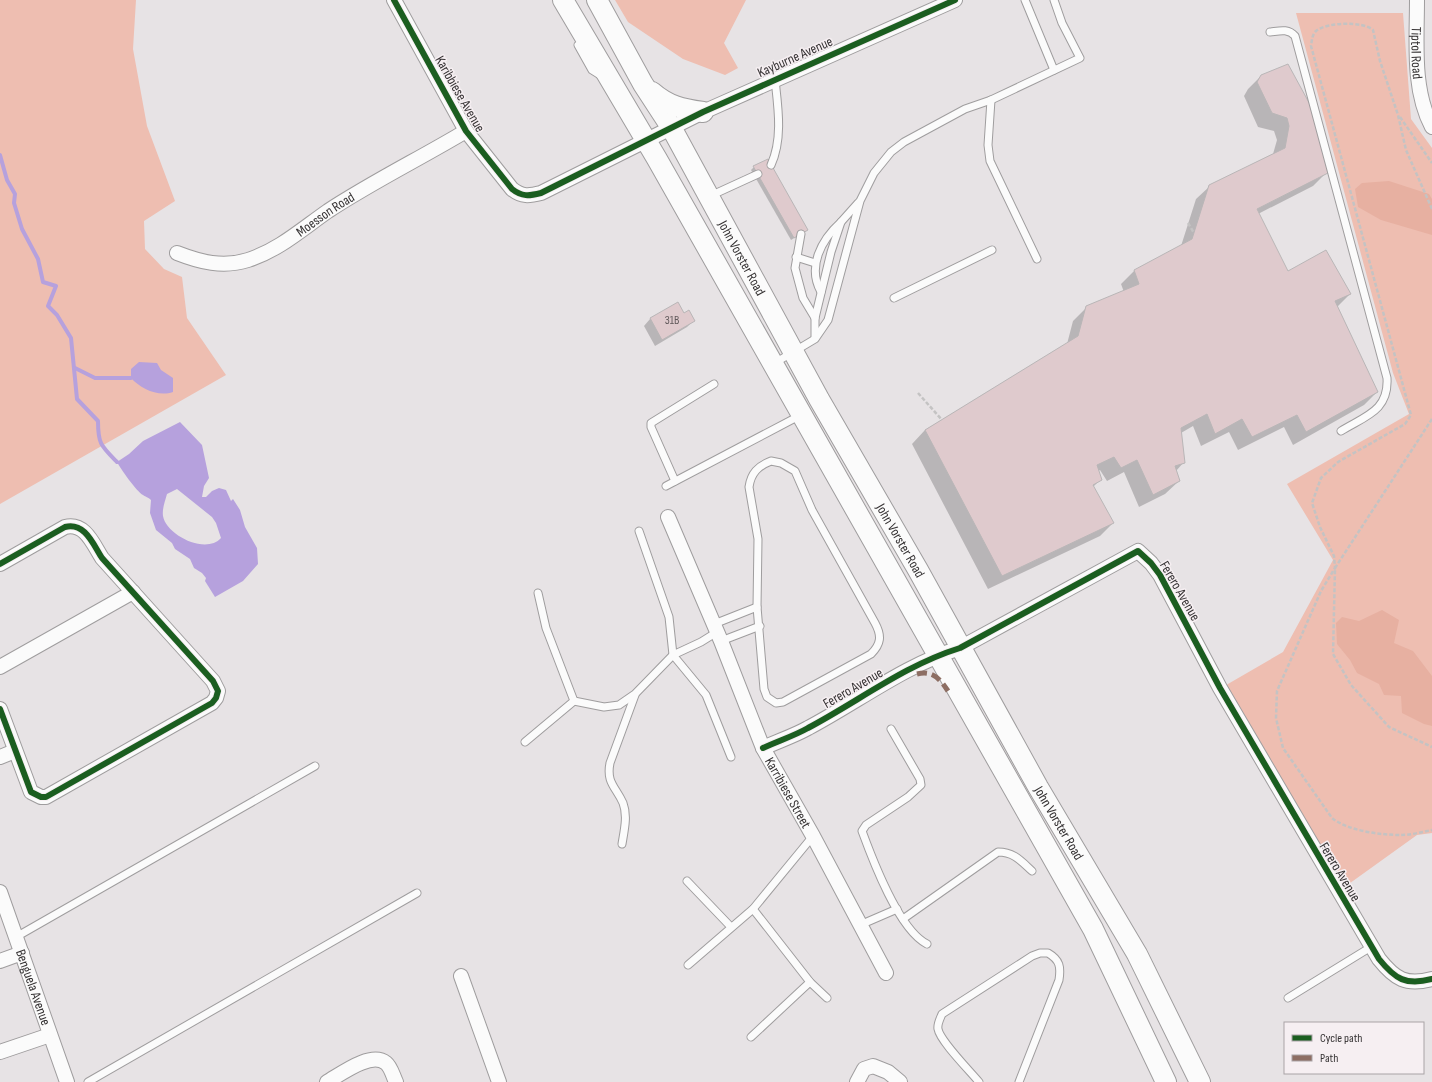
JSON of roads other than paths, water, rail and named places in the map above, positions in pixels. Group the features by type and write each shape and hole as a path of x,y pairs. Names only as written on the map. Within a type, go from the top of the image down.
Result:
{"main road":[{"name":"John Vorster Road","path":"597,0 643,84 671,127 819,399 918,570 1038,787 1137,954 1200,1082"},
{"name":"John Vorster Road","path":"570,21 613,85 646,139 1093,929 1166,1082"},
{"path":"643,84 662,100 676,108 703,112"}],"street":[{"name":"Karibbiese Avenue","path":"394,0 466,132 512,189 518,194 526,196 541,193 646,139"},
{"name":"Tiptol Road","path":"1417,0 1419,86 1423,105 1432,127"},
{"name":"Kayburne Avenue","path":"646,139 948,1"},
{"name":"Moesson Road","path":"177,253 198,261 212,264 247,260 275,249 329,211 466,132"},
{"name":"Karribiese Street","path":"668,517 717,632 763,748 813,836 886,973"},
{"path":"0,564 65,527 72,526 84,531 102,558 213,680 218,691 216,698 212,703 46,797 41,797 31,792 15,751 4,736 0,709"},
{"name":"Ferero Avenue","path":"763,748 808,728 938,655 960,648 1138,551 1151,563 1160,575 1220,688 1379,959 1394,976 1402,980 1414,982 1432,979"},
{"path":"0,667 133,592"},
{"path":"0,757 15,751"},
{"name":"Benguela Avenue","path":"0,892 67,1082"},
{"path":"0,960 22,953"},
{"path":"462,976 499,1082"},
{"path":"0,1052 50,1035"},
{"path":"327,1082 358,1064 371,1059 377,1059 385,1062 390,1067 396,1082"},
{"path":"857,1082 864,1069 873,1066 888,1072 900,1082"}],"lane":[{"path":"1025,0 1054,70"},
{"path":"773,364 794,353 815,339 828,320 860,201 874,173 891,152 904,142 965,109 991,100 1080,58 1062,23 1054,0"},
{"path":"1270,32 1285,30 1291,32 1295,36 1387,378 1388,389 1386,398 1378,409 1341,431"},
{"path":"771,165 776,154 778,138 778,104 775,80"},
{"path":"991,100 988,145 990,161 1037,259"},
{"path":"708,197 758,174"},
{"path":"821,292 815,279 815,264 826,238 860,201"},
{"path":"815,339 815,318 841,222"},
{"path":"801,234 795,268 800,290 806,304 815,318"},
{"path":"894,298 992,250"},
{"path":"796,257 815,264"},
{"path":"675,481 650,427 651,424 714,384"},
{"path":"666,486 801,415"},
{"path":"771,461 781,463 795,470 812,510 875,623 879,631 880,640 877,648 871,654 783,702 776,703 767,696 764,689 760,626 757,607 758,539 749,487 750,478 755,471 762,465 771,461"},
{"path":"640,531 669,616 673,655 706,695 730,757"},
{"path":"538,593 548,634 574,701"},
{"path":"574,701 604,707 626,702 673,655 701,642 757,607"},
{"path":"717,632 760,626"},
{"path":"622,844 625,811 623,804 609,778 608,772 635,694"},
{"path":"526,742 574,701"},
{"path":"891,729 920,779 921,785 908,797 866,825 862,831 897,909 918,939 927,944"},
{"path":"16,937 315,766"},
{"path":"688,965 753,909 813,836"},
{"path":"903,919 998,852 1007,852 1015,856 1032,871"},
{"path":"687,880 731,927"},
{"path":"88,1082 417,893"},
{"path":"753,909 810,982 827,998"},
{"path":"860,925 897,909"},
{"path":"1288,998 1371,947"},
{"path":"979,1082 941,1038 937,1029 938,1022 942,1014 1032,956 1048,952 1059,962 1061,968 1059,980 1019,1082"},
{"path":"750,1037 810,982"}],"waterway":[{"path":"0,155 7,180 15,194 14,203 22,229 38,259 43,282 56,286 48,306 57,315 71,338 77,399 98,421 100,440 107,452 117,462"},
{"path":"75,368 95,378 131,378"}]}
